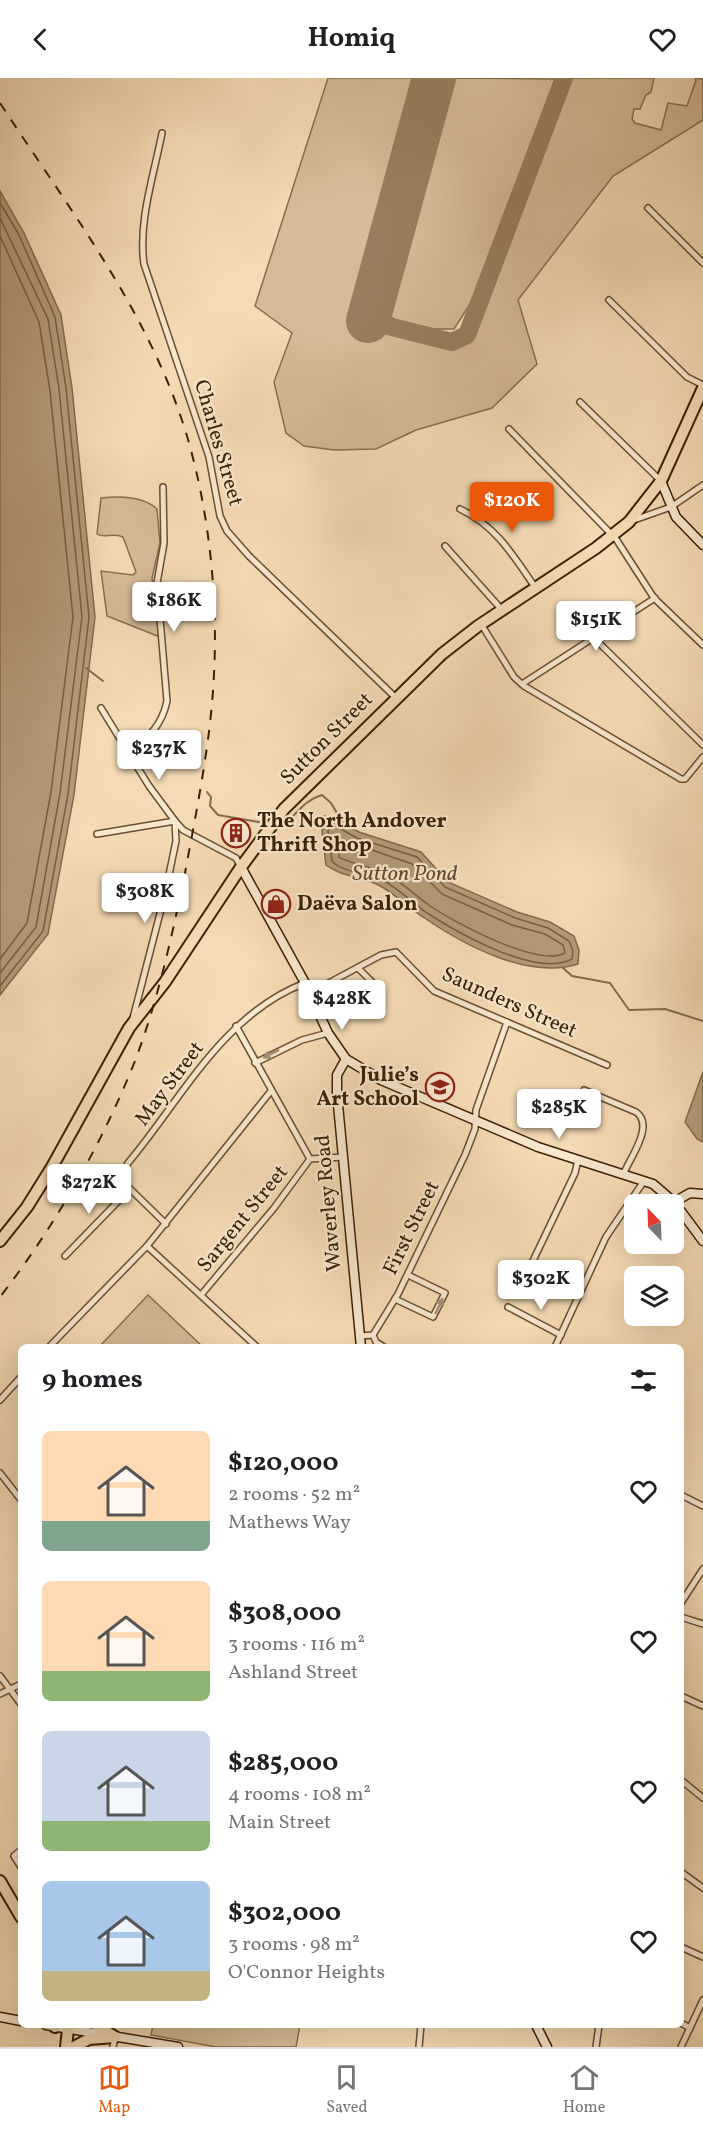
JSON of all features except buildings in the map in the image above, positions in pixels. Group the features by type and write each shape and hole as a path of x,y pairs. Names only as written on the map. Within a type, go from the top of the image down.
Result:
{"highway":[{"name":"Sutton Street","path":"0,1241 17,1220 52,1167 129,1028 165,982 241,867 295,797 333,764 440,656 481,624 613,536 629,522 661,481 703,386"},
{"path":"0,1229 17,1220"},
{"path":"0,1881 18,1912"},
{"path":"99,2028 114,2042"},
{"path":"66,2047 68,2029"},
{"path":"74,2047 89,2039 114,2042"}],"main road":[{"path":"661,481 676,517 703,545"},
{"path":"241,867 305,983 328,1033 346,1059 383,1082 476,1119 538,1147 624,1173 660,1189 665,1194"},
{"name":"Waverley Road","path":"346,1059 337,1076 361,1344"},
{"path":"684,1196 690,1193 703,1194"},
{"path":"684,1215 703,1241"},
{"path":"0,2017 18,2020"},
{"path":"63,2028 114,2042 178,2047"},
{"path":"538,2028 547,2047"}],"street":[{"name":"Charles Street","path":"162,133 142,240 144,264 209,457 220,516 227,531 249,556 396,698"},
{"path":"648,208 703,263"},
{"path":"609,300 687,376 703,386"},
{"path":"580,402 661,481"},
{"path":"509,429 613,536 655,598 703,645"},
{"path":"629,522 671,507 703,485"},
{"path":"129,750 148,738 155,730 165,713 167,701 157,583 164,534 163,487"},
{"path":"460,509 480,518 500,536 535,587"},
{"path":"445,546 502,610"},
{"path":"522,684 595,639 655,598"},
{"path":"481,624 514,677 522,684 681,779 685,779 703,757"},
{"path":"595,639 703,745"},
{"path":"101,708 129,750 154,794 175,821 183,830 236,858 241,867"},
{"path":"97,834 175,821"},
{"path":"129,1028 164,898 176,841 175,821"},
{"name":"Saunders Street","path":"310,993 386,952 396,952 434,991 607,1065"},
{"path":"351,1010 375,986 358,968"},
{"name":"May Street","path":"129,1189 123,1178 128,1163 236,1026 272,1001 305,983"},
{"name":"First Street","path":"373,1335 408,1275 464,1156 475,1129 476,1110 507,1022"},
{"path":"236,1026 310,1159"},
{"path":"255,1063 302,1040 328,1033"},
{"path":"584,1090 636,1112 642,1118 643,1128 624,1173"},
{"path":"52,1344 147,1246 271,1091"},
{"name":"Sargent Street","path":"201,1295 274,1208 310,1159 343,1157"},
{"path":"530,1267 575,1173 578,1160"},
{"path":"556,1344 606,1237 644,1181"},
{"path":"65,1256 129,1189 166,1224"},
{"path":"147,1246 254,1344"},
{"path":"395,1299 433,1317 445,1293 408,1275"},
{"path":"508,1307 561,1335"},
{"path":"360,1336 373,1335 379,1344"},
{"path":"0,1400 18,1380"},
{"path":"0,1473 18,1496"},
{"path":"684,1496 703,1506"},
{"path":"684,1599 703,1569"},
{"path":"684,1618 703,1624"},
{"path":"0,1676 18,1700"},
{"path":"0,1694 18,1685"},
{"path":"684,1697 703,1706"},
{"path":"684,1782 703,1798"},
{"path":"684,1874 703,1888"},
{"path":"684,1948 703,1957"},
{"path":"681,2047 703,2000"},
{"path":"684,2025 690,2028"},
{"path":"419,2047 422,2028"},
{"path":"596,2047 599,2028"}],"shaded area":[{"path":"328,78 417,78 351,320 449,348 465,344 472,336 569,78 654,78 651,92 646,95 640,109 634,109 632,119 635,123 661,130 668,103 687,106 695,78 703,79 703,120 613,176 518,300 537,364 492,408 416,430 376,449 334,450 304,446 286,433 274,382 292,333 255,306"},
{"path":"449,78 557,79 472,301 454,329 416,327 398,321 386,310"},
{"path":"101,498 138,499 157,509 160,543 152,578 160,637 107,616 101,571 133,575 136,572 123,537 97,534"},
{"path":"148,1295 200,1344 102,1344"},
{"path":"152,2028 299,2028 296,2047 216,2047 151,2035"}],"water":[{"path":"0,191 24,233 61,315 72,388 95,617 74,795 48,934 0,995"},
{"name":"Sutton Pond","path":"324,816 336,819 359,832 421,852 448,882 517,912 550,922 574,936 579,950 578,964 559,968 538,967 518,964 497,957 439,928 382,887 346,875 326,865 322,831"},
{"path":"703,1072 703,1142 697,1139 685,1122"}],"waterway":[{"path":"86,668 103,681"},
{"path":"207,792 211,797 210,806 218,815 259,822"},
{"path":"286,823 307,803 322,795 331,803 344,825"},
{"path":"563,968 572,976 610,983 629,1010 665,1009 703,1021"}],"taxiway":[{"path":"368,321 452,342 467,335 564,78"}],"runway":[{"path":"368,321 434,78"}],"railway":[{"path":"0,103 106,263 152,347 171,391 187,436 201,494 210,554 215,614 214,674 203,774 185,873 158,991 135,1061 108,1123 76,1184 40,1242 0,1297"}],"place":[{"name":"The North Andover Thrift Shop","path":"236,833"},
{"name":"Daëva Salon","path":"276,904"},
{"name":"Julie’s Art School","path":"440,1087"}]}
